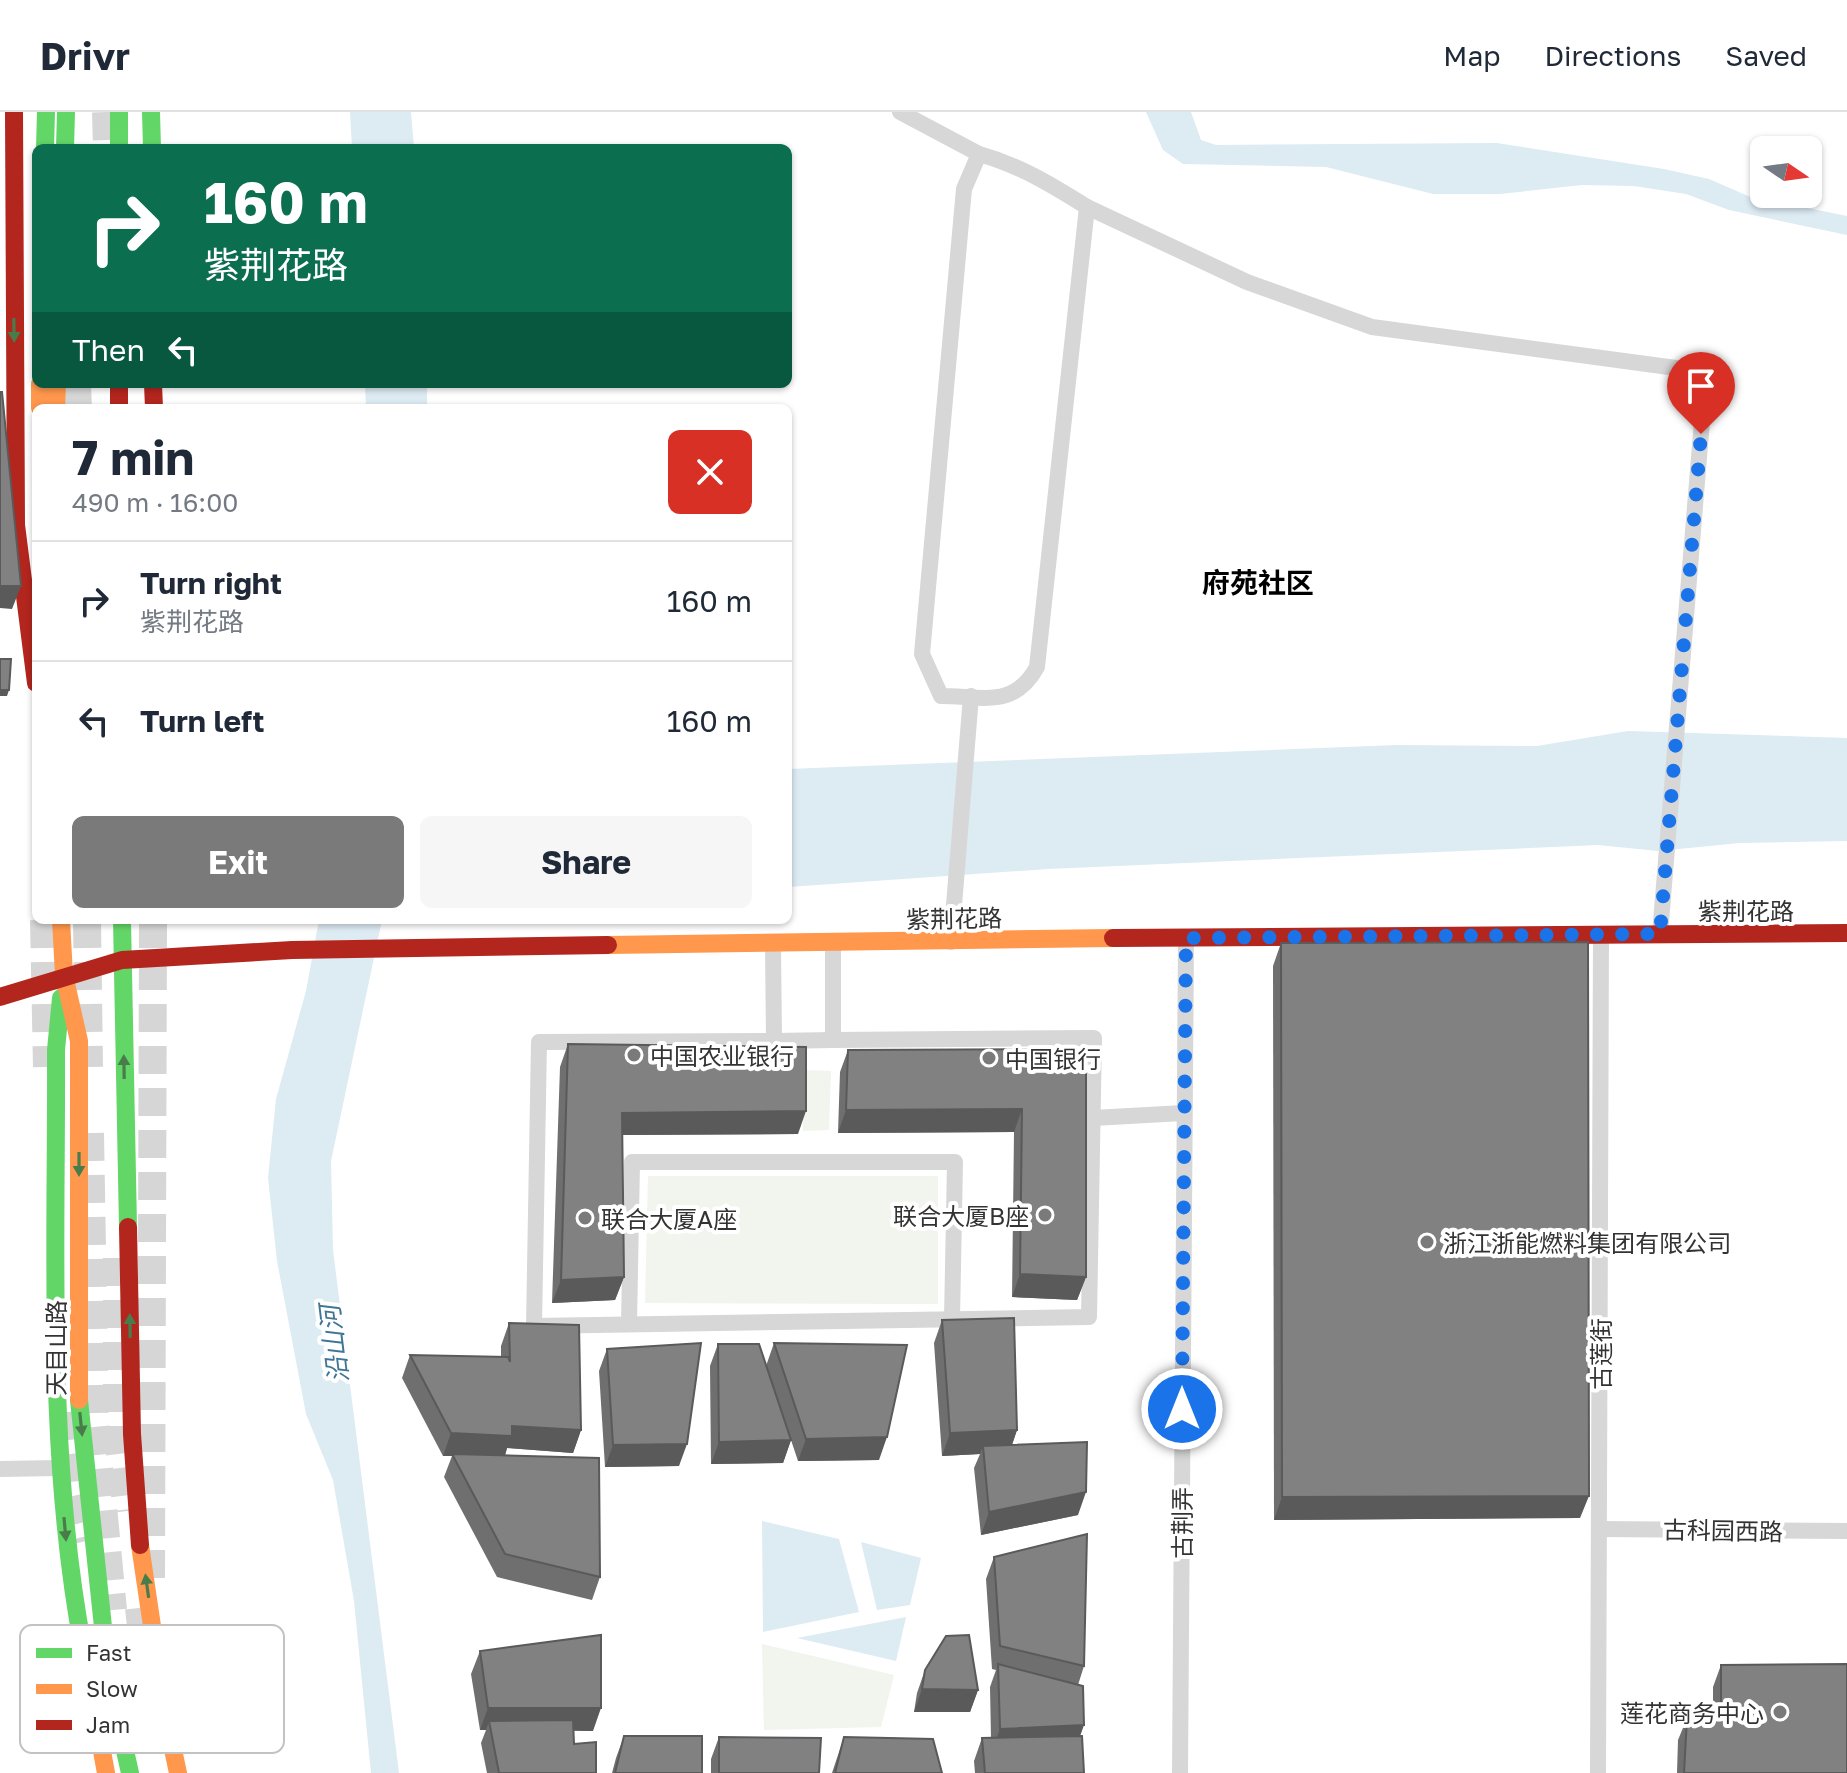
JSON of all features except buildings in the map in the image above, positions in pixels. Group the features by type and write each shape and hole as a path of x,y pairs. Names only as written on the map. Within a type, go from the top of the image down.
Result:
{"main road":[{"path":"14,112 6,152 16,525 32,651"},
{"path":"45,144 46,112"},
{"path":"65,144 66,112"},
{"path":"119,112 119,144"},
{"path":"151,112 152,144"},
{"name":"天目山路","path":"61,924 64,975 79,1041 79,1403 103,1625"},
{"path":"122,924 132,1434 139,1536 152,1625"},
{"name":"紫荆花路","path":"0,997 64,975 122,960 292,950 1847,933"},
{"path":"64,975 56,1050 59,1468 78,1625"},
{"path":"74,1601 94,1538"},
{"path":"102,1753 106,1773"},
{"name":"天目山路","path":"126,1753 130,1773"},
{"path":"174,1753 178,1773"}],"street":[{"path":"900,112 979,154 1005,161 1043,179 1087,207 1247,282 1372,327 1706,372 1660,934"},
{"path":"979,154 964,189 922,654 941,696 1000,699 1027,686 1037,667 1087,207"},
{"path":"951,942 971,696"},
{"name":"古莲街","path":"1598,1773 1601,935"},
{"name":"古荆弄","path":"1180,1773 1186,938"},
{"path":"833,944 833,1040"},
{"path":"773,945 774,1041"},
{"path":"1094,1038 1089,1317 534,1326 539,1042 833,1040 1094,1038"},
{"path":"1093,1118 1183,1113"},
{"path":"629,1324 632,1162 955,1162 952,1319"},
{"path":"0,1469 59,1468"},
{"name":"古科园西路","path":"1599,1529 1847,1531"}],"shaded area":[{"path":"804,1070 831,1071 829,1130 803,1131"},
{"path":"648,1176 938,1176 938,1304 645,1303"},
{"path":"762,1644 894,1675 881,1727 764,1730"}],"water":[{"path":"350,112 411,112 414,144 352,144"},
{"path":"1146,112 1191,112 1201,140 1216,145 1497,143 1709,179 1750,196 1750,208 1807,208 1847,216 1847,235 1729,210 1686,194 1634,186 1582,185 1500,194 1433,194 1326,167 1183,164 1163,150"},
{"path":"365,388 427,388 427,404 366,404"},
{"path":"1628,731 1847,738 1847,841 1740,843 1658,851 1598,845 1048,869 792,887 792,769 1397,745 1537,746"},
{"name":"沿山河","path":"318,924 381,924 331,1161 333,1250 399,1773 371,1773 354,1601 333,1480 306,1414 277,1261 268,1178 276,1099 306,991"},
{"path":"762,1521 839,1539 859,1612 763,1632"},
{"path":"861,1542 921,1558 910,1605 877,1610"},
{"path":"906,1617 896,1661 797,1638"}],"tunnel":[{"path":"106,112 107,144"},
{"path":"77,388 78,404"},
{"path":"44,924 47,1067"},
{"path":"87,924 89,1067"},
{"path":"151,1578 153,924"},
{"path":"90,1133 95,1424 113,1610"},
{"path":"117,1258 117,1430 127,1511"},
{"path":"67,1412 75,1495 86,1541"},
{"path":"139,1608 141,1625"}],"traffic: fast":[{"path":"45,144 46,112"},
{"path":"65,144 66,112"},
{"path":"119,112 119,144"},
{"path":"151,112 152,144"},
{"path":"122,924 128,1227"},
{"path":"61,998 56,1050 58,1425 63,1500 79,1625"},
{"path":"79,1400 103,1625"},
{"path":"126,1753 130,1773"}],"traffic: slow":[{"path":"40,388 40,404"},
{"path":"56,404 57,388"},
{"path":"61,924 64,975 79,1041 79,1400"},
{"path":"608,945 1113,938"},
{"path":"140,1545 152,1625"},
{"path":"102,1753 106,1773"},
{"path":"174,1753 178,1773"}],"traffic: jam":[{"path":"14,112 16,525 32,651"},
{"path":"119,388 119,404"},
{"path":"153,388 154,404"},
{"path":"1113,938 1847,933"},
{"path":"0,997 122,960 292,950 608,945"},
{"path":"128,1227 132,1434 140,1545"}],"place":[{"name":"中国农业银行","path":"634,1055"},
{"name":"中国银行","path":"989,1058"},
{"name":"联合大厦B座","path":"1045,1215"},
{"name":"联合大厦A座","path":"585,1218"},
{"name":"浙江浙能燃料集团有限公司","path":"1427,1242"},
{"name":"莲花商务中心","path":"1780,1712"}],"district":[{"name":"府苑社区","path":"1258,582"}],"route":[{"path":"1182,1409 1186,938 1660,934 1701,434"}]}
